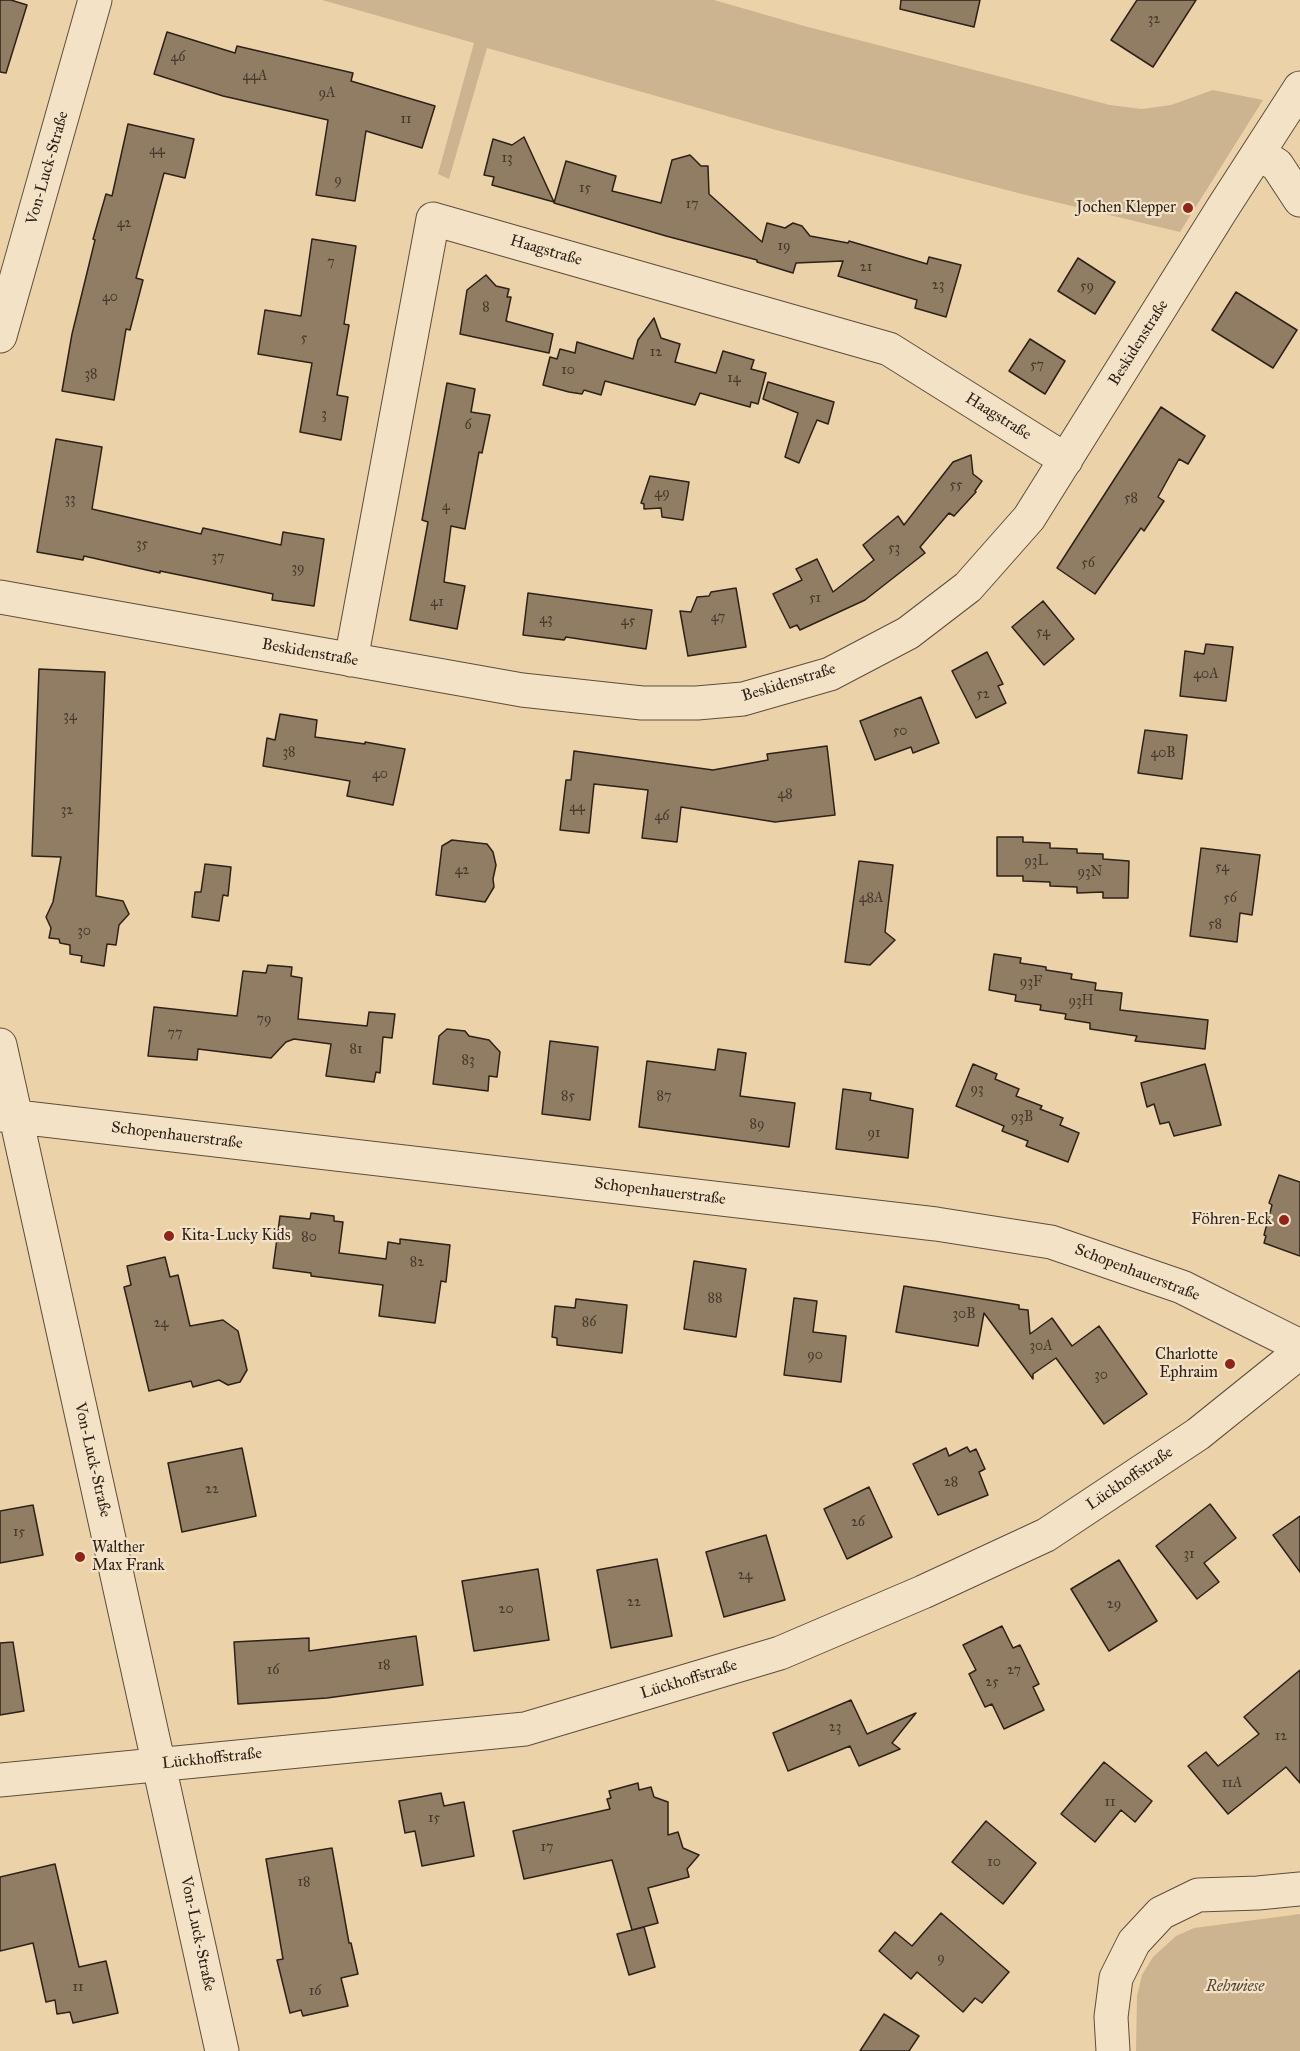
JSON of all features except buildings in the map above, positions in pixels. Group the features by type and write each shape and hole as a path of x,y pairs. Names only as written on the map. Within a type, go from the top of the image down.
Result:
{"street":[{"name":"Von-Luck-Straße","path":"0,336 95,0"},
{"name":"Beskidenstraße","path":"0,597 522,690 642,703 697,703 743,699 830,674 908,633 968,587 1029,518 1300,88"},
{"path":"1258,153 1277,165 1300,200"},
{"name":"Haagstraße","path":"351,660 433,219 890,349 1066,460"},
{"name":"Von-Luck-Straße","path":"0,1045 7,1116 160,1764 222,2051"},
{"name":"Schopenhauerstraße","path":"7,1116 913,1221 1052,1242 1182,1287 1300,1346"},
{"name":"Lückhoffstraße","path":"0,1780 525,1729 780,1653 923,1592 1046,1535 1198,1434 1300,1352"},
{"path":"1113,2051 1111,2017 1116,1978 1134,1942 1161,1913 1198,1895 1300,1889"}],"green space":[{"path":"322,0 714,0 808,27 1110,105 1142,109 1171,105 1213,90 1263,100 1180,232 1022,194 776,130 487,48 449,179 438,174 474,43"},
{"name":"Rehwiese","path":"1300,1914 1300,2051 1136,2051 1137,1996 1142,1975 1153,1957 1176,1936 1194,1928"}],"place":[{"name":"Jochen Klepper","path":"1188,208"},
{"name":"Föhren-Eck","path":"1284,1220"},
{"name":"Kita-Lucky Kids","path":"169,1236"},
{"name":"Charlotte Ephraim","path":"1230,1364"},
{"name":"Walther Max Frank","path":"80,1557"}]}
